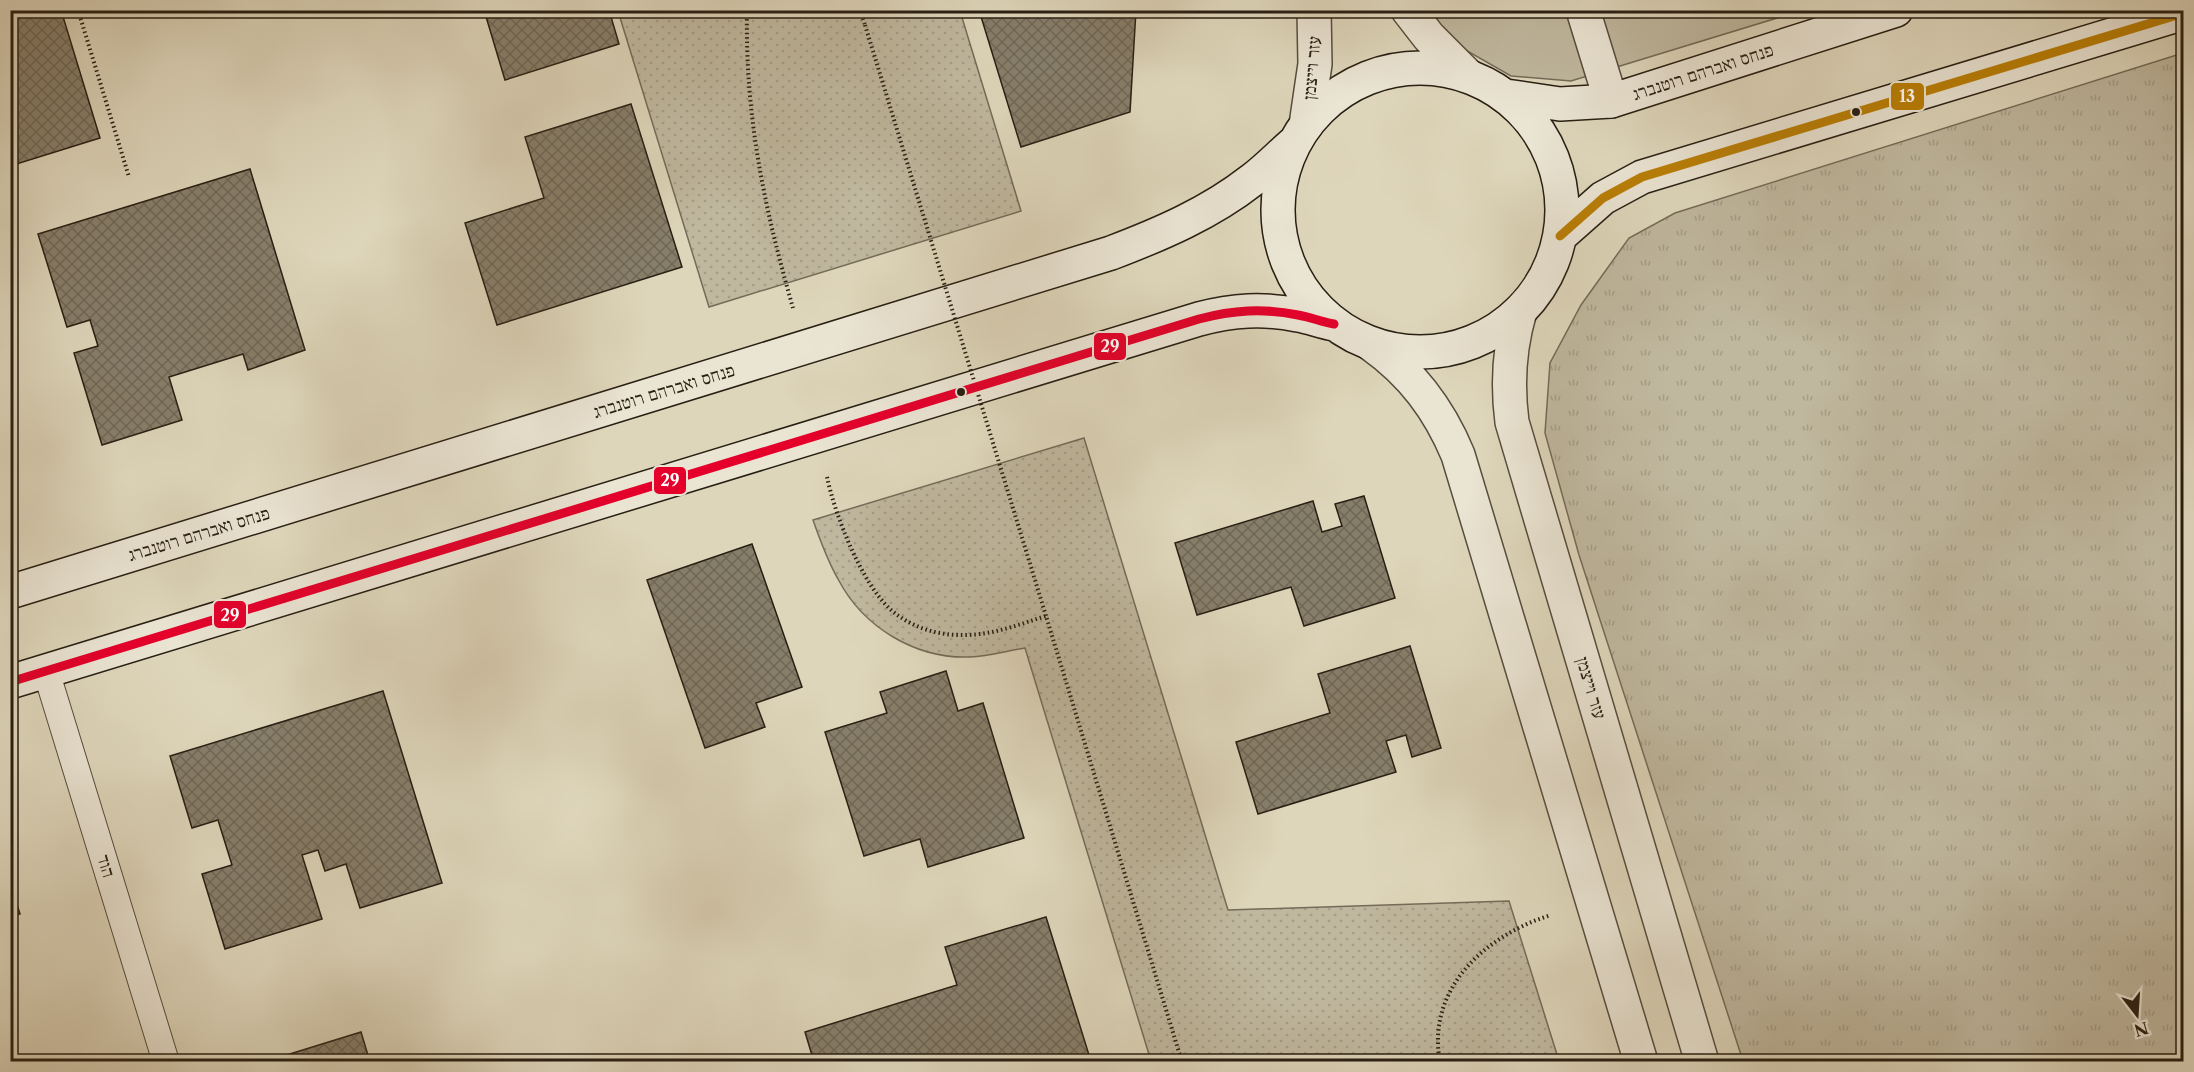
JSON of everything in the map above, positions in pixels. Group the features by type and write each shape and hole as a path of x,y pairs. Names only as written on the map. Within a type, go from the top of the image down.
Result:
{"main road":[{"name":"עזר וייצמן","path":"1300,134 1315,64 1314,10"},
{"path":"1300,134 1285,163 1277,206 1278,229 1292,273 1318,310 1335,324 1371,344 1394,350 1439,351 1462,346 1483,337 1520,312 1546,276 1555,256 1563,213 1557,168 1537,127 1506,96 1467,75 1429,37 1408,10"},
{"path":"1583,10 1611,101"},
{"name":"פנחס ואברהם רוטנברג","path":"1506,96 1560,104 1611,101 1896,10"},
{"path":"1560,236 1603,198 1642,177 2184,13"},
{"name":"פנחס ואברהם רוטנברג","path":"10,592 1088,261 1176,226 1253,180 1300,134 1320,108 1357,82 1401,69 1424,68 1467,75"},
{"path":"10,682 1216,315 1260,310 1293,314 1335,324"},
{"name":"עזר וייצמן","path":"1520,312 1512,337 1509,365 1512,422 1702,1062"},
{"path":"1371,344 1400,366 1425,395 1445,426 1458,455 1641,1062"}],"lane":[{"name":"הוד","path":"46,671 166,1062"}],"path":[{"path":"78,10 129,177"},
{"path":"747,10 748,91 756,155 777,252 804,348"},
{"path":"860,10 1182,1062"},
{"path":"818,436 828,482 847,539 871,585 889,608 910,624 936,633 966,636 1001,630 1046,616"},
{"path":"1440,1062 1437,1042 1441,1011 1454,982 1476,956 1507,934 1545,917 1593,902"}],"green space":[{"path":"618,11 960,11 1021,211 709,307"},
{"path":"1433,11 1800,11 1571,81 1511,76 1448,40"},
{"path":"2183,53 2183,1061 1743,1061 1579,555 1545,433 1550,363 1581,305 1629,238 1675,213"},
{"path":"1084,438 1228,910 1509,901 1559,1061 1151,1061 1025,648 991,655 950,656 911,646 893,637 861,612 849,596 830,565 813,520"}],"building":[{"path":"10,10 61,10 100,138 10,166"},
{"path":"484,10 609,10 619,44 505,80"},
{"path":"979,10 1136,10 1130,112 1021,147"},
{"path":"631,104 682,267 497,325 465,223 544,198 525,137"},
{"path":"250,169 305,350 248,370 243,354 169,377 182,420 102,445 74,353 98,346 90,320 67,327 38,234"},
{"path":"1364,496 1395,598 1304,626 1291,587 1197,615 1175,543 1313,501 1322,532 1342,526 1335,504"},
{"path":"752,544 802,687 756,703 765,727 705,748 647,580"},
{"path":"1410,646 1441,748 1412,757 1406,735 1386,741 1396,772 1258,814 1236,742 1330,713 1318,674"},
{"path":"946,671 958,711 983,703 1024,838 928,867 920,839 864,856 825,732 887,713 880,692"},
{"path":"383,691 442,883 360,908 346,864 325,871 318,850 302,855 322,919 225,949 202,874 232,865 218,820 192,828 170,756"},
{"path":"10,883 20,914 10,916"},
{"path":"1046,917 1089,1055 1066,1062 814,1062 805,1032 957,985 945,947"},
{"path":"361,1032 370,1062 264,1062"}],"transit line":[{"name":"13","path":"1560,236 1603,198 1642,177 2184,13"},
{"name":"29","path":"10,682 1199,319 1236,312 1260,311 1298,315 1334,324"}]}
